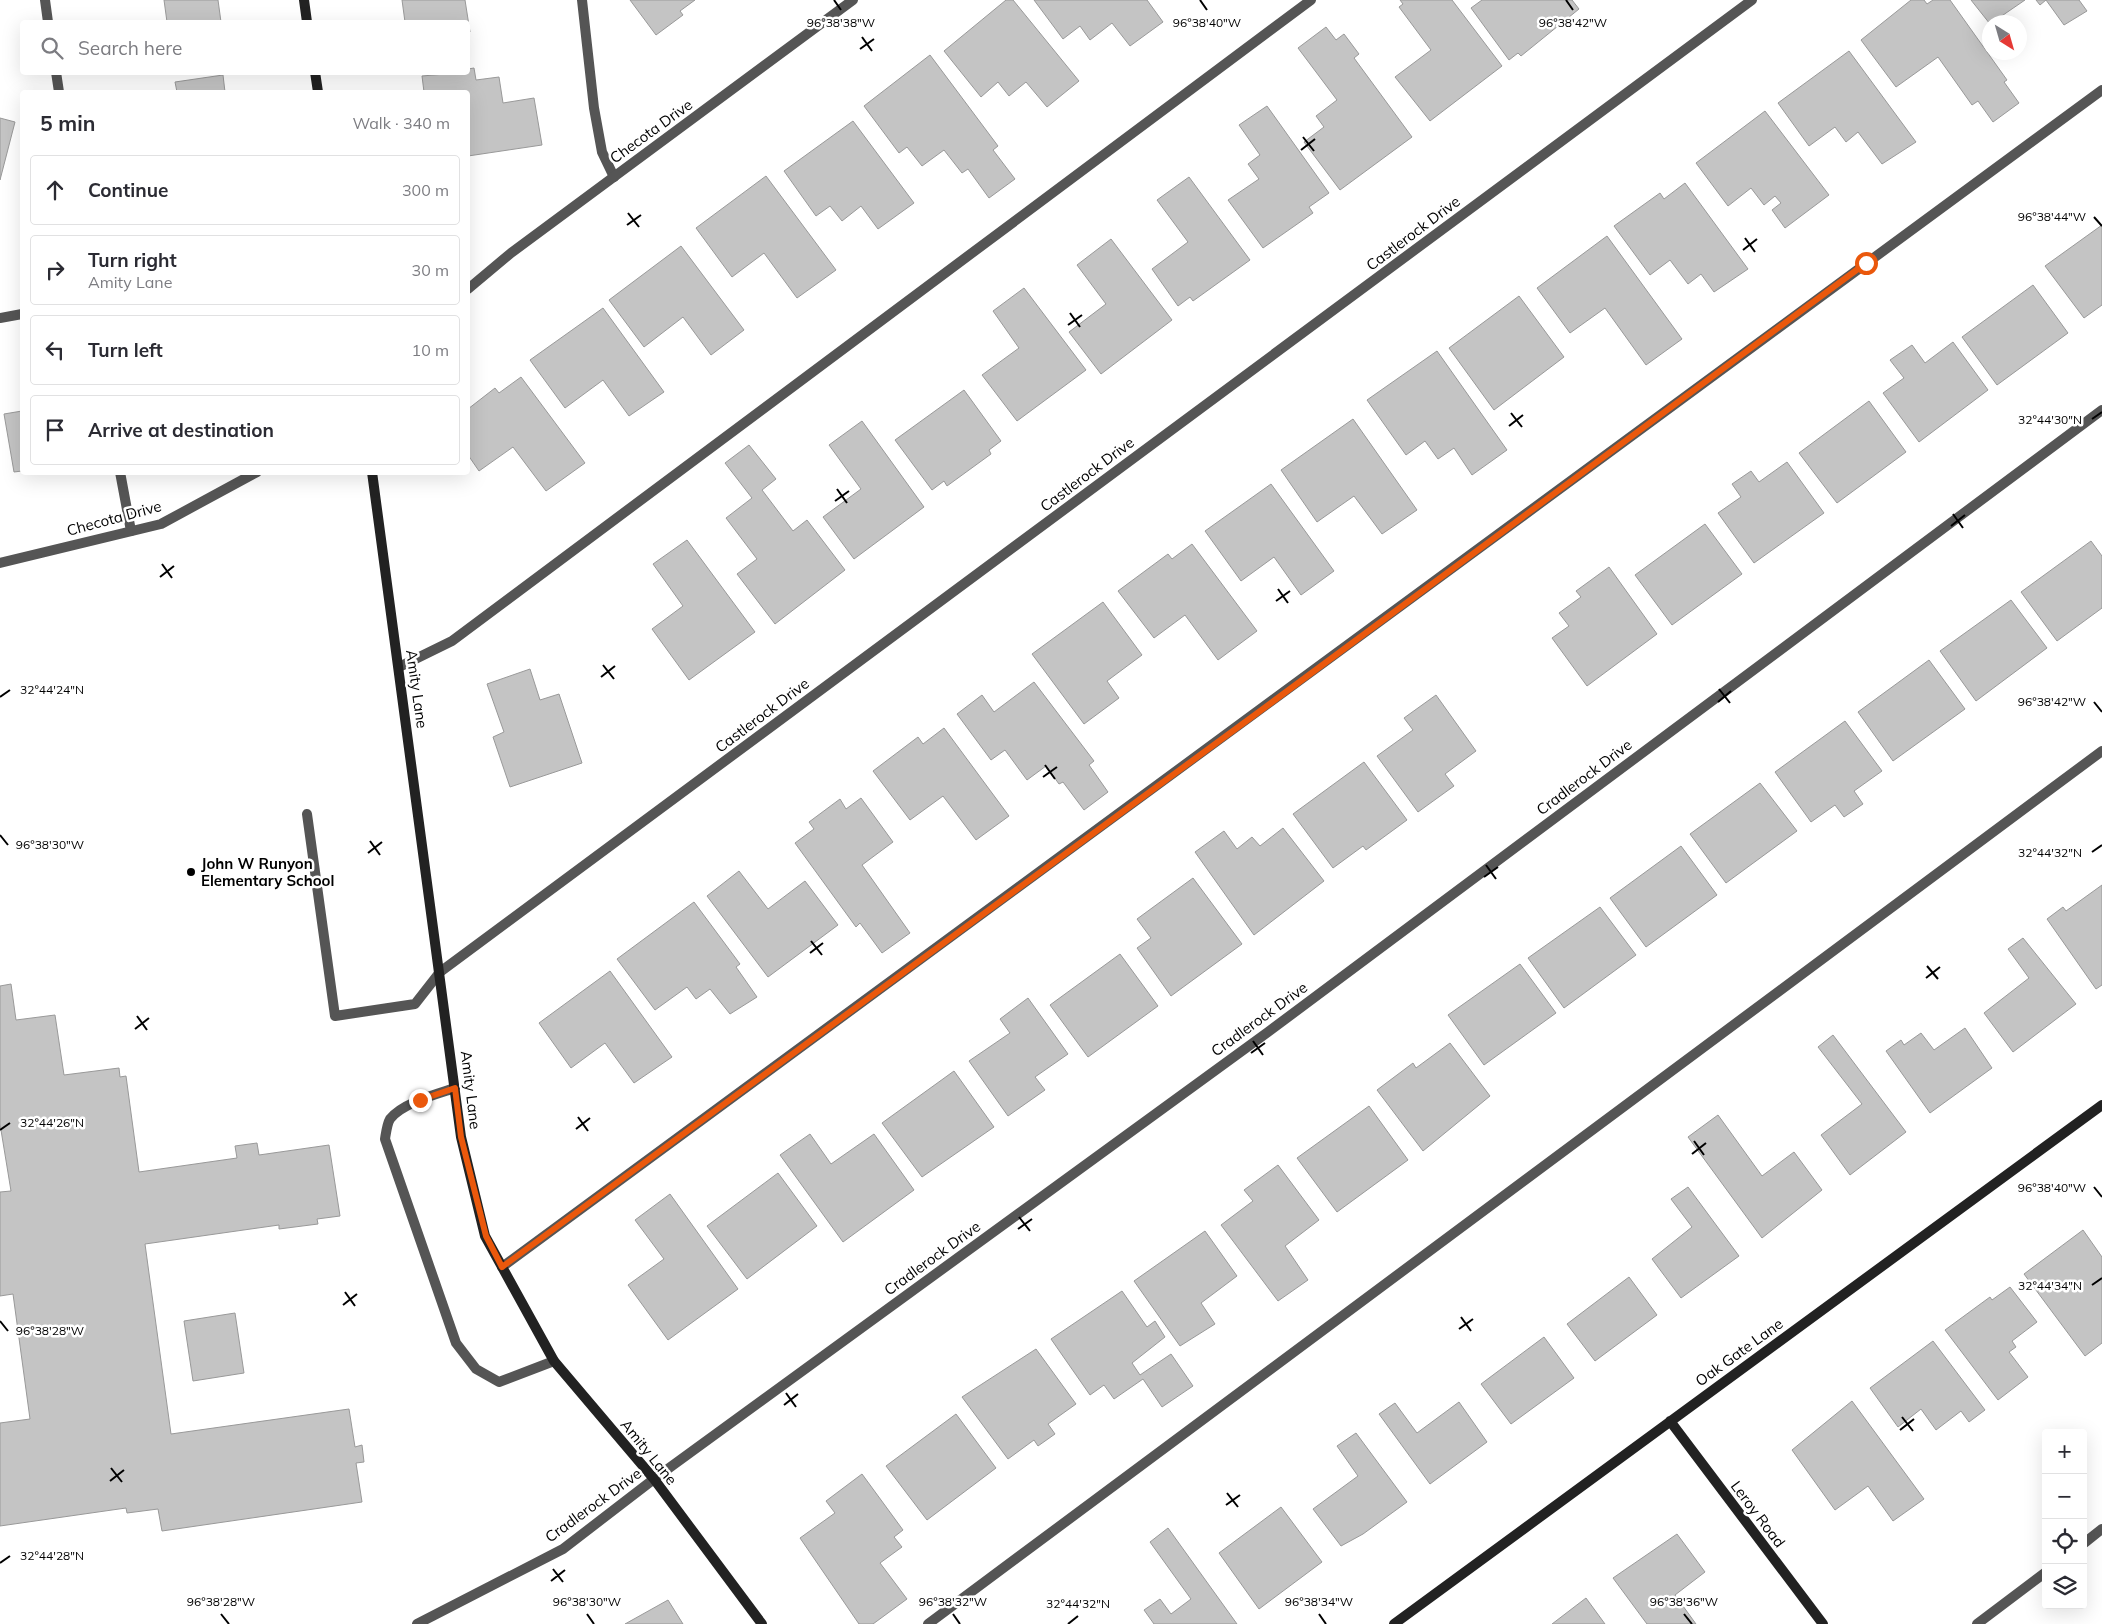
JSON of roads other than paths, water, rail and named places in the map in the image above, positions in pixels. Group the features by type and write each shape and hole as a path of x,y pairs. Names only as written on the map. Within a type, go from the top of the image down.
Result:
{"street":[{"path":"45,0 48,20"},
{"path":"304,0 307,20"},
{"path":"582,0 601,143 614,177"},
{"name":"Checota Drive","path":"470,287 511,253 853,0"},
{"path":"399,667 452,641 1311,0"},
{"name":"Castlerock Drive","path":"307,814 335,1016 415,1004 440,972 1752,0"},
{"path":"56,75 59,90"},
{"path":"315,75 318,90"},
{"path":"502,1267 2102,90"},
{"path":"0,318 20,314"},
{"name":"Cradlerock Drive","path":"416,1624 563,1549 654,1480 1268,1032 2102,410"},
{"path":"121,475 131,531"},
{"name":"Checota Drive","path":"0,563 161,524 251,475"},
{"name":"Amity Lane","path":"372,475 461,1137 486,1236 554,1361 654,1480 762,1624"},
{"path":"928,1624 2102,751"},
{"path":"455,1088 420,1100 404,1109 390,1120 385,1139 456,1344 476,1369 499,1382 554,1361"},
{"name":"Oak Gate Lane","path":"1394,1624 2102,1105"},
{"name":"Leroy Road","path":"1670,1421 1823,1624"},
{"path":"2087,1541 2102,1530"},
{"path":"1976,1624 2042,1575"}],"place":[{"name":"John W Runyon Elementary School","path":"191,872"}]}
